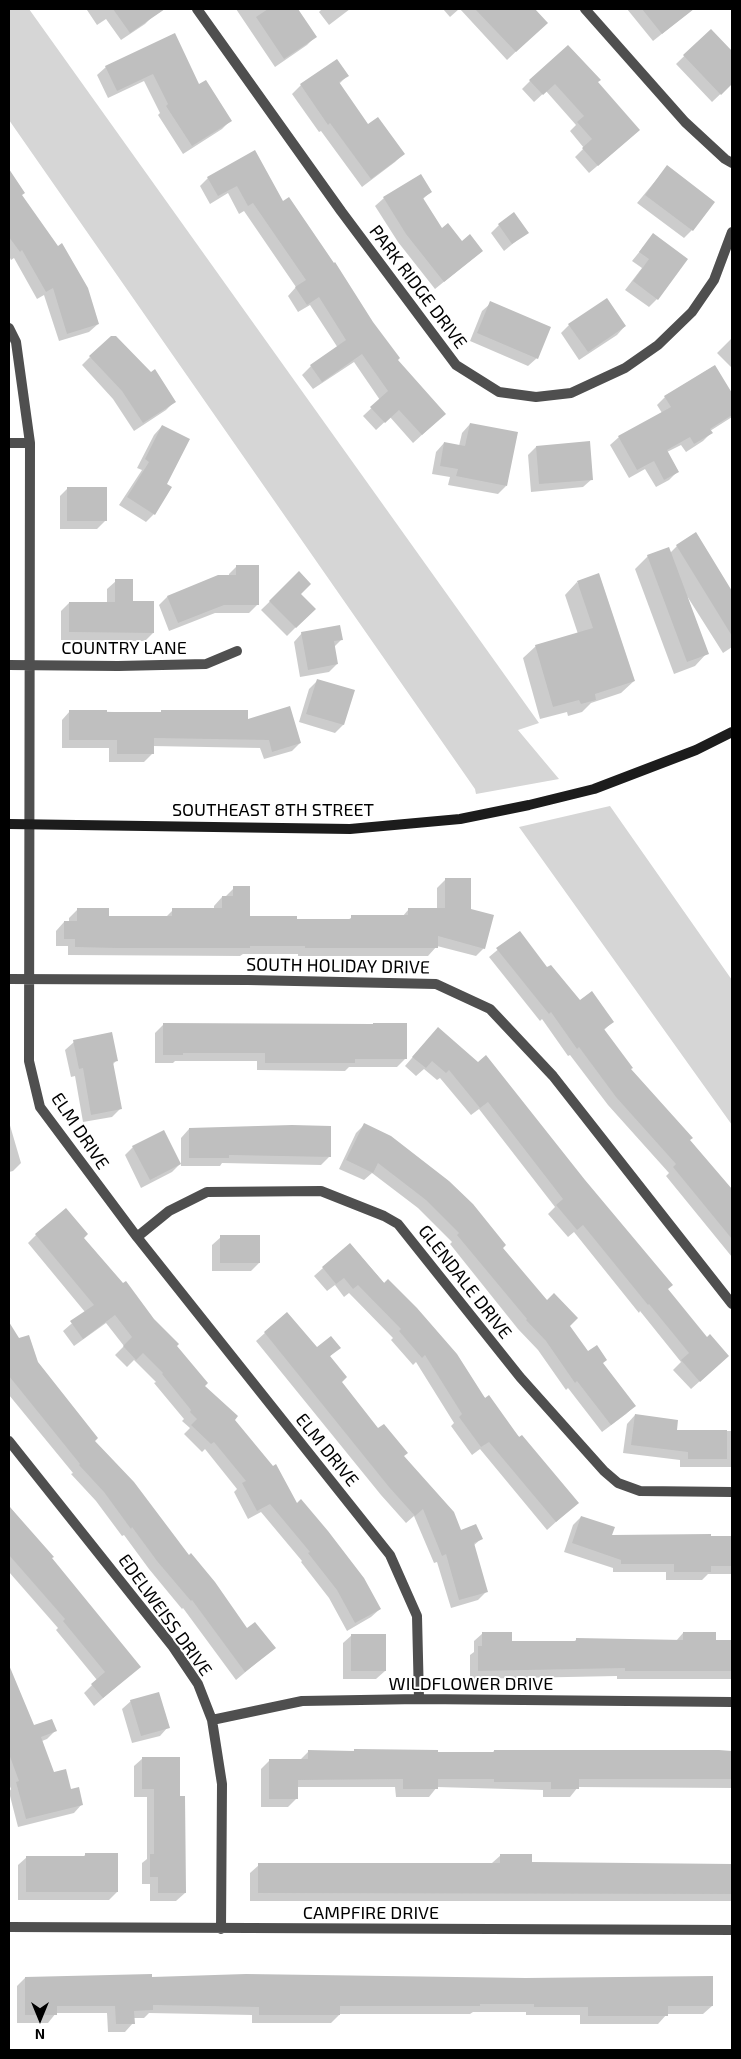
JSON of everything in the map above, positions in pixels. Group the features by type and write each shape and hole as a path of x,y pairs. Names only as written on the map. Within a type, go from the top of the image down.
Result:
{"street":[{"name":"PARK RIDGE DRIVE","path":"197,9 341,211 456,365 499,392 536,397 571,393 625,368 658,345 692,312 714,280 732,232"},
{"path":"585,9 685,122 725,159 732,163"},
{"name":"ELM DRIVE","path":"9,328 16,342 30,444 29,1061 40,1107 137,1237 390,1555 417,1616 419,1700"},
{"path":"9,443 30,444"},
{"name":"COUNTRY LANE","path":"9,665 118,666 206,664 237,651"},
{"name":"SOUTHEAST 8TH STREET","path":"9,824 350,830 460,819 594,788 696,750 732,732"},
{"name":"SOUTH HOLIDAY DRIVE","path":"9,980 238,980 436,984 490,1008 547,1070 732,1304"},
{"name":"GLENDALE DRIVE","path":"137,1237 169,1211 207,1192 321,1191 384,1216 398,1224 520,1377 604,1471 618,1483 640,1491 732,1492"},
{"name":"EDELWEISS DRIVE","path":"9,1442 173,1647 198,1684 212,1720 222,1784 221,1928"},
{"name":"WILDFLOWER DRIVE","path":"212,1720 302,1702 419,1700 732,1702"},
{"name":"CAMPFIRE DRIVE","path":"9,1927 732,1930"}],"shaded area":[{"path":"9,9 29,9 539,723 518,730 559,779 476,794 475,789 9,120"},
{"path":"610,806 732,980 732,1125 519,827"}],"building":[{"path":"113,9 165,9 130,33"},
{"path":"268,9 298,9 317,37 284,59 256,17"},
{"path":"475,9 535,9 548,23 516,52"},
{"path":"642,9 694,9 662,34"},
{"path":"711,29 732,51 732,84 721,95 683,55"},
{"path":"175,33 199,84 206,80 232,121 192,146 166,106 168,104 153,74 117,91 105,66"},
{"path":"568,45 601,80 598,82 640,130 598,166 582,148 592,139 577,122 584,116 555,84 543,95 529,80"},
{"path":"337,59 349,76 339,82 368,124 378,117 405,154 371,179 330,123 328,125 300,84"},
{"path":"255,150 283,201 289,197 335,262 373,322 400,358 398,360 446,414 422,435 399,410 385,423 370,407 388,391 362,354 322,382 310,365 346,340 319,297 307,305 295,287 306,280 253,203 248,206 237,186 218,196 207,177"},
{"path":"667,165 715,202 693,231 645,195"},
{"path":"9,169 25,193 22,195 58,246 62,243 88,288 99,324 67,334 53,288 46,292 22,250 20,252 9,237"},
{"path":"421,174 432,192 423,198 442,228 448,223 462,241 470,234 483,251 444,282 406,234 383,197"},
{"path":"514,212 529,233 512,244 498,224"},
{"path":"653,233 688,259 658,300 633,281 649,259 639,252"},
{"path":"607,298 626,326 588,352 568,324"},
{"path":"490,301 551,327 538,359 477,333"},
{"path":"111,336 116,336 151,372 155,369 176,402 143,423 122,391 89,356"},
{"path":"715,365 732,393 732,415 710,429 713,433 694,444 690,437 667,450 679,472 664,480 654,461 637,470 618,436 671,407 664,396"},
{"path":"470,423 518,432 507,486 456,476 458,469 440,466 444,442 465,446"},
{"path":"162,425 190,439 167,484 172,487 155,515 127,497 149,462 145,459"},
{"path":"590,441 593,480 539,484 536,446"},
{"path":"67,487 107,487 107,521 67,521"},
{"path":"696,532 732,591 732,636 676,545"},
{"path":"669,547 709,654 687,662 647,555"},
{"path":"236,565 259,565 259,605 224,605 178,623 167,596 218,575 236,575"},
{"path":"299,571 311,584 301,594 316,609 296,628 269,601"},
{"path":"599,573 635,681 595,694 596,700 581,704 579,700 553,707 535,645 593,628 577,581"},
{"path":"115,579 133,579 133,601 154,601 154,633 69,632 69,602 115,602"},
{"path":"340,625 343,640 334,641 338,664 308,670 301,632"},
{"path":"317,679 355,690 344,725 306,714"},
{"path":"290,706 301,743 272,752 269,740 154,738 154,754 117,754 117,740 69,740 69,710 161,712 161,710 248,710 248,719"},
{"path":"445,878 471,878 471,909 494,915 485,949 438,936 438,948 250,946 250,948 116,948 75,947 75,939 64,939 64,921 77,921 77,908 109,908 109,916 172,916 172,908 222,908 222,896 233,896 233,886 250,886 250,916 297,916 297,919 351,919 351,915 408,915 408,908 445,908"},
{"path":"520,931 547,967 551,965 580,1000 592,991 614,1022 604,1029 633,1068 631,1069 693,1138 690,1140 732,1189 732,1239 673,1167 676,1164 616,1097 579,1047 577,1049 551,1012 549,1014 496,948"},
{"path":"163,1023 407,1023 407,1059 355,1059 355,1063 265,1063 265,1053 183,1053 183,1055 163,1055"},
{"path":"438,1027 478,1062 486,1055 585,1180 673,1285 668,1289 707,1337 710,1334 729,1356 700,1382 681,1360 689,1353 583,1225 577,1230 556,1205 563,1199 488,1102 480,1108 449,1070 446,1073 432,1061 426,1068 412,1057"},
{"path":"112,1032 118,1061 113,1062 122,1109 91,1115 83,1068 79,1069 73,1040"},
{"path":"364,1123 391,1136 449,1181 473,1204 506,1245 503,1248 547,1300 554,1293 578,1318 570,1326 588,1351 597,1345 607,1360 603,1363 636,1406 611,1425 577,1381 575,1383 546,1341 526,1320 457,1235 459,1233 426,1200 378,1163 373,1173 346,1160"},
{"path":"292,1125 331,1126 331,1157 229,1155 229,1158 189,1158 189,1128"},
{"path":"164,1130 181,1164 150,1180 132,1146"},
{"path":"66,1208 88,1234 84,1238 123,1283 126,1281 154,1319 179,1344 177,1346 208,1383 205,1386 238,1416 235,1420 273,1466 276,1464 297,1503 301,1499 328,1531 364,1578 381,1609 355,1623 337,1590 308,1553 310,1552 270,1504 257,1511 242,1483 246,1481 214,1442 211,1444 191,1425 197,1419 163,1373 143,1353 136,1360 123,1346 132,1337 115,1315 83,1339 70,1321 94,1305 35,1234"},
{"path":"220,1235 260,1235 260,1263 220,1263"},
{"path":"350,1243 384,1283 388,1279 417,1308 457,1354 485,1398 489,1395 519,1437 522,1435 579,1503 556,1522 489,1442 481,1447 459,1417 462,1414 425,1355 422,1358 399,1331 401,1329 358,1285 353,1289 344,1278 336,1284 322,1267"},
{"path":"287,1312 317,1347 331,1336 341,1348 330,1356 347,1377 342,1382 378,1428 384,1424 408,1453 404,1456 454,1512 461,1530 476,1524 483,1539 474,1543 488,1592 459,1600 446,1554 442,1556 423,1509 415,1516 389,1487 264,1332"},
{"path":"9,1322 19,1338 29,1335 38,1362 98,1438 95,1441 134,1482 189,1555 191,1553 215,1582 247,1628 255,1622 276,1648 245,1672 192,1600 157,1561 104,1492 79,1465 9,1376"},
{"path":"635,1414 678,1420 677,1430 727,1430 727,1459 688,1459 688,1452 631,1445"},
{"path":"9,1506 54,1557 52,1558 141,1667 103,1698 91,1684 105,1672 63,1621 65,1619 9,1555"},
{"path":"581,1516 615,1527 612,1535 711,1534 711,1536 732,1536 732,1566 711,1566 711,1572 674,1572 674,1564 621,1564 621,1560 572,1543"},
{"path":"482,1632 512,1632 512,1641 576,1641 576,1638 683,1640 683,1632 716,1632 716,1640 732,1640 732,1671 625,1671 625,1668 478,1671 478,1646 482,1646"},
{"path":"351,1634 386,1634 386,1671 351,1671"},
{"path":"9,1665 34,1725 52,1719 57,1731 41,1737 54,1772 66,1769 71,1789 79,1787 83,1805 26,1819 16,1782 19,1781 9,1754"},
{"path":"159,1692 170,1728 141,1736 130,1700"},
{"path":"354,1749 438,1750 438,1752 494,1752 494,1750 732,1751 732,1779 579,1779 579,1789 551,1789 551,1782 494,1782 494,1779 438,1779 438,1789 403,1789 403,1779 298,1780 298,1799 269,1799 269,1759 308,1759 308,1750 354,1751"},
{"path":"142,1757 180,1757 180,1796 185,1796 186,1893 158,1893 158,1877 150,1877 150,1854 154,1854 154,1789 142,1789"},
{"path":"85,1853 118,1853 118,1892 26,1892 26,1856 85,1856"},
{"path":"500,1854 532,1854 532,1862 732,1864 732,1894 258,1893 258,1863 500,1863"},
{"path":"152,1974 152,1977 246,1974 526,1978 713,1976 713,2006 668,2006 668,2016 588,2016 588,2007 534,2007 534,2004 340,2006 340,2015 259,2015 259,2007 153,2005 153,2010 134,2011 135,2024 116,2024 115,2006 57,2006 57,2015 25,2015 25,1977"}]}
